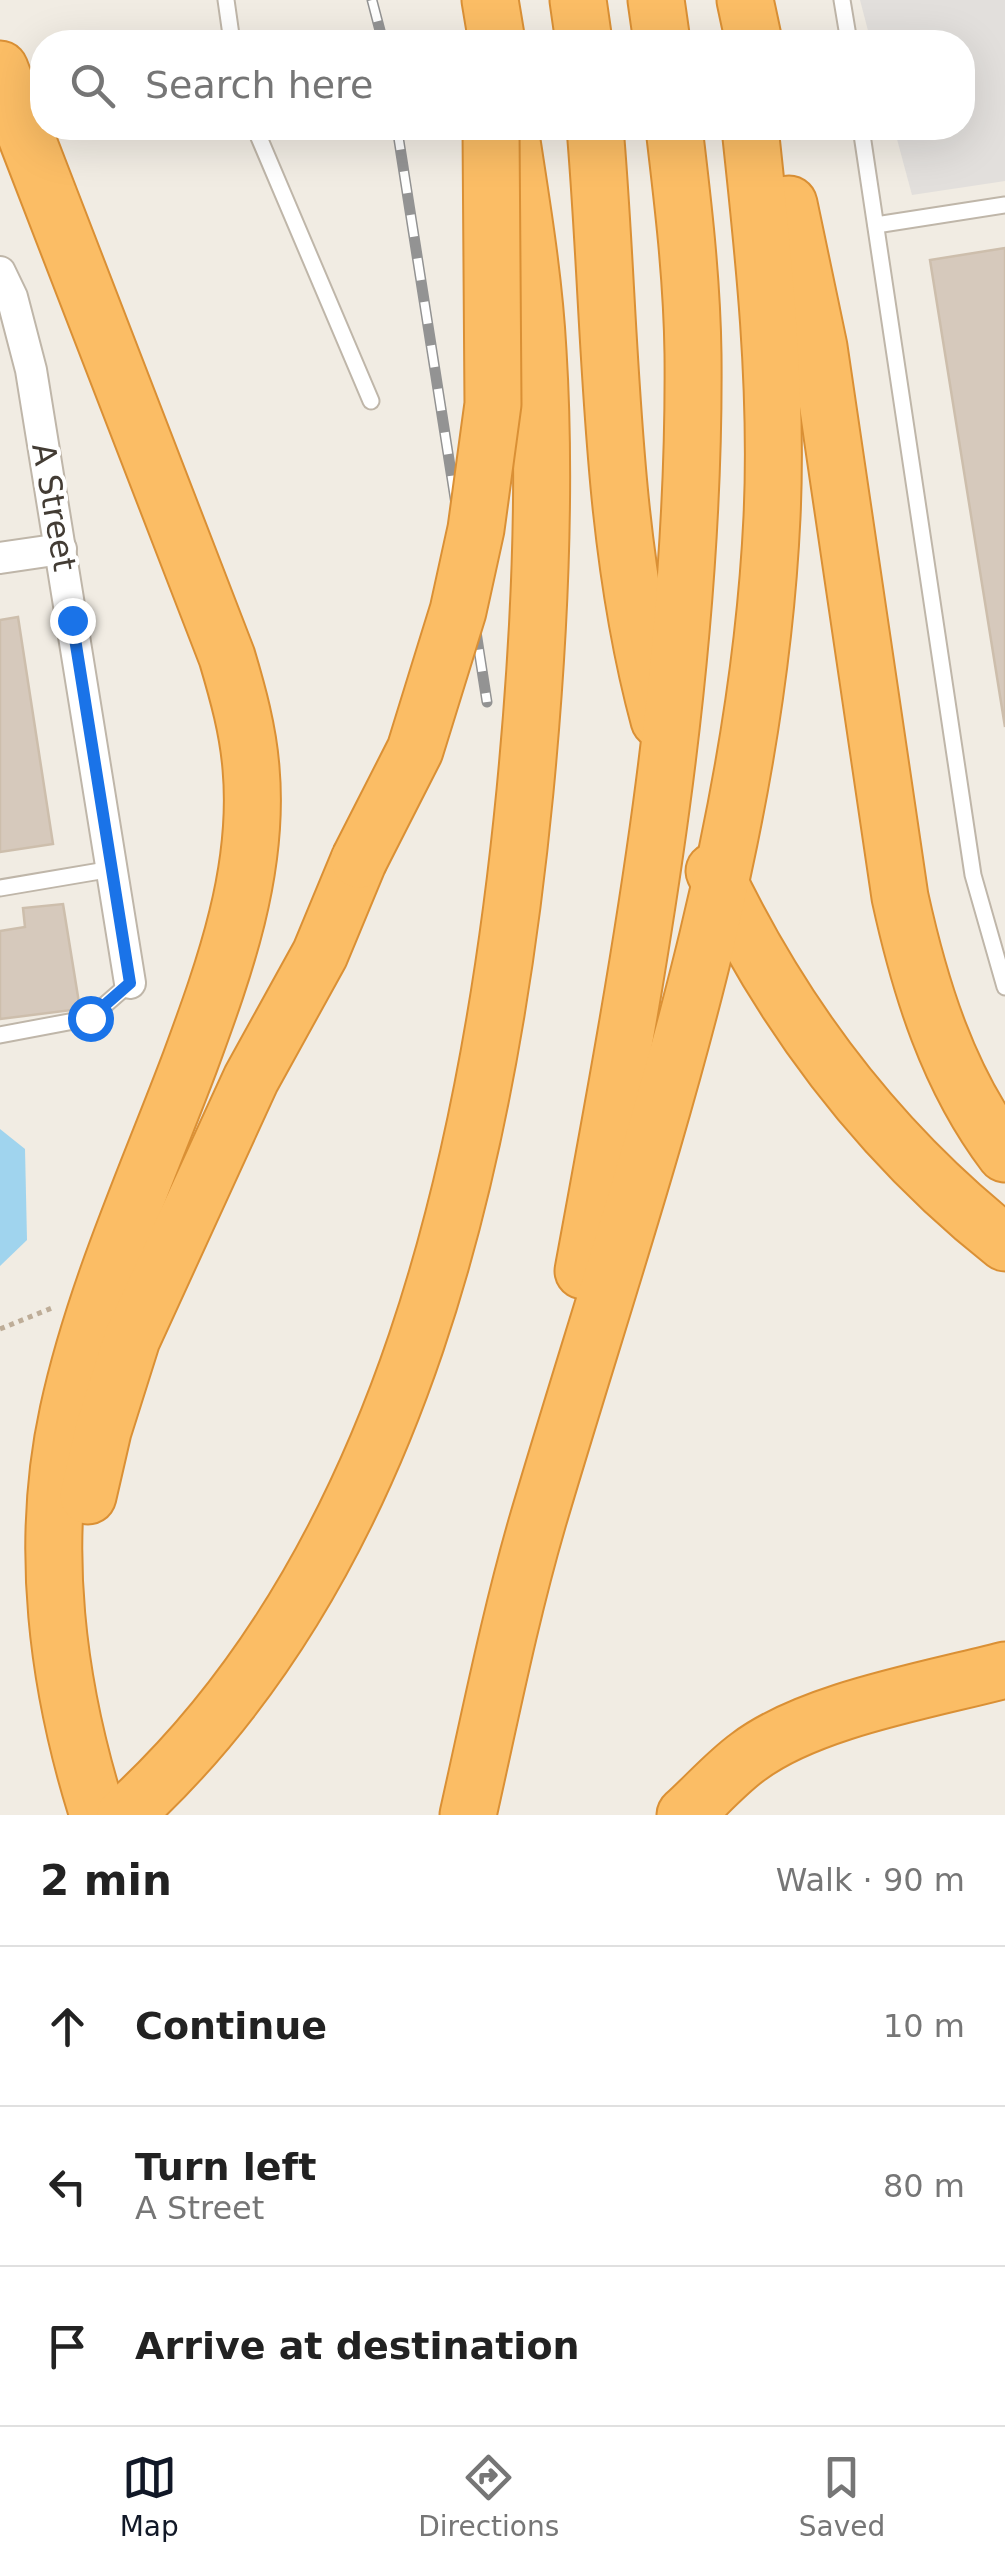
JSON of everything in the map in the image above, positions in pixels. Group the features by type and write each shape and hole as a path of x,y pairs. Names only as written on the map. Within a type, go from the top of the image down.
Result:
{"highway":[{"path":"490,0 492,30"},
{"path":"578,0 582,30"},
{"path":"656,0 660,30"},
{"path":"737,0 740,30"},
{"path":"745,0 751,30"},
{"path":"0,69 227,657 242,708 252,770 249,854 229,952 87,1339 57,1471 53,1554 60,1654 105,1809"},
{"path":"105,1809 78,1626 81,1548 103,1432 132,1339 164,1266 251,1079 320,954 359,860 415,750 445,660 476,529 493,404 491,140"},
{"path":"105,1809 174,1770 246,1683 328,1544 386,1420 422,1325 469,1156 505,971 530,743 540,585 538,346 512,140"},
{"path":"596,140 614,421 638,635 658,716 699,840 758,958 802,1028 865,1111 922,1170 1005,1243"},
{"path":"468,1815 537,1524 651,893 677,677 693,354 688,246 675,140"},
{"path":"537,1524 686,1023 728,840 756,680 772,516 772,412 764,258 751,140"},
{"path":"775,140 819,347 900,897 914,962 933,1021 961,1082 1005,1154"},
{"path":"488,1815 505,1659"},
{"path":"685,1815 748,1756 782,1737 861,1707 1005,1670"}],"street":[{"name":"A Street","path":"0,272 12,297 30,370 130,983"},
{"path":"0,558 61,549"}],"lane":[{"path":"226,0 230,30"},
{"path":"842,0 846,30"},
{"path":"260,140 371,401"},
{"path":"863,140 973,875 1005,986"},
{"path":"876,225 1005,205"},
{"path":"0,888 112,870"},
{"path":"0,1035 90,1018 130,983"}],"shaded area":[{"path":"860,0 1005,0 1005,181 912,195 897,140 975,140 975,30 868,30"}],"water":[{"path":"0,1129 25,1149 27,1240 0,1266"}],"building":[{"path":"1005,248 1005,727 930,260"},
{"path":"18,617 53,844 0,852 0,620"},
{"path":"63,904 80,1009 0,1019 0,931 25,927 23,908"}],"railway":[{"path":"372,0 380,30"},
{"path":"399,140 487,702"}],"route":[{"path":"72,620 130,983 90,1018"}]}
